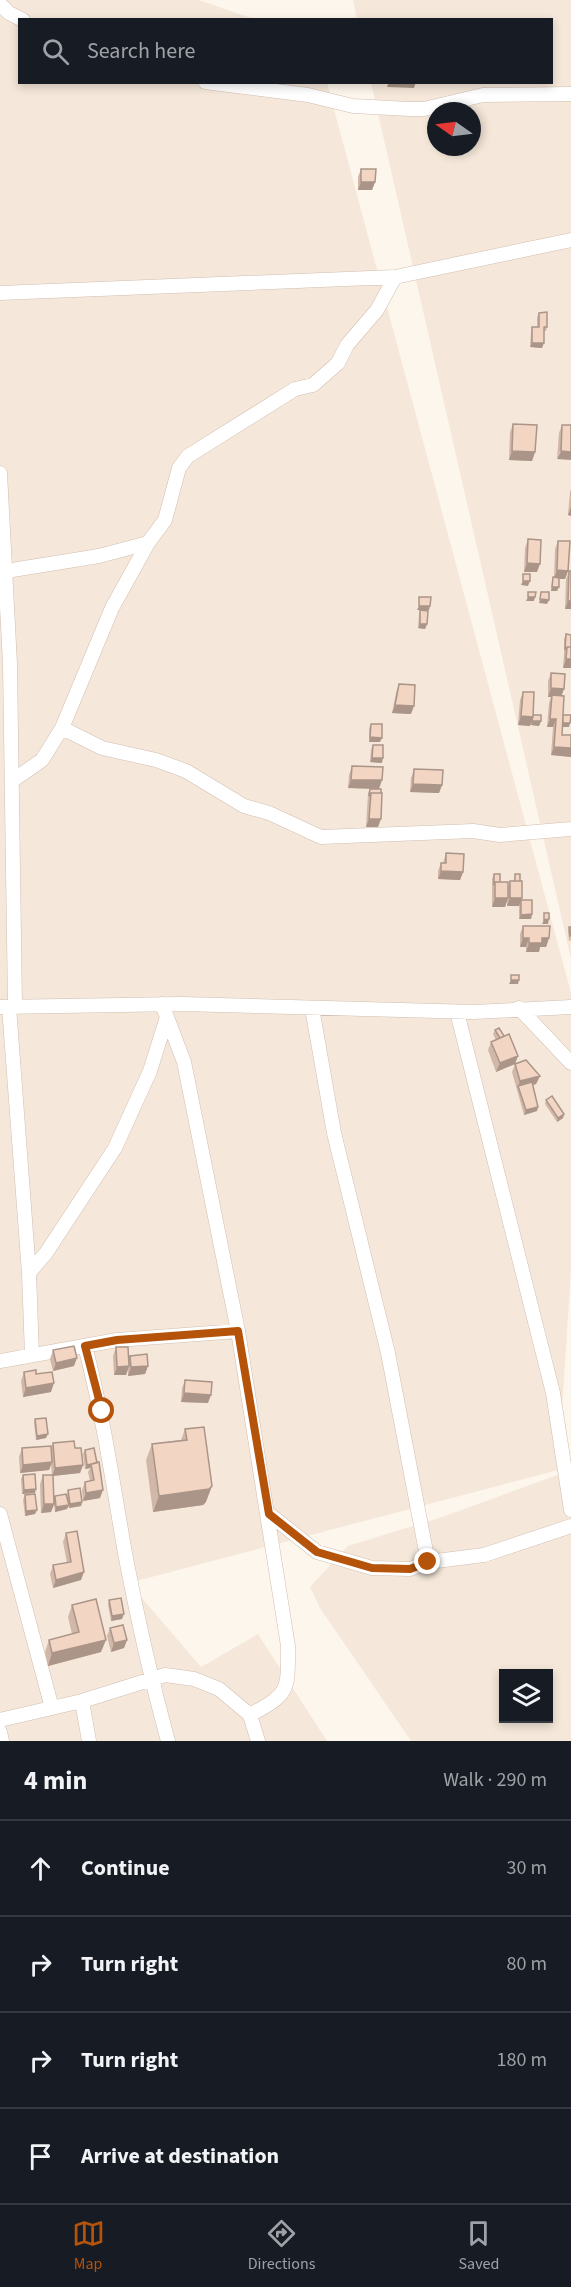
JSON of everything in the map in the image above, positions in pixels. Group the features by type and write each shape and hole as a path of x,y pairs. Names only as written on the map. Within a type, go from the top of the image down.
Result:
{"street":[{"path":"0,4 9,13 19,18"},
{"path":"221,84 308,95 353,106 409,109 424,109 483,95 571,94"},
{"path":"0,293 395,277 571,240"},
{"path":"12,781 42,760 62,728 112,608 148,543 165,519 179,468 188,456 296,389 313,385 338,363 347,345 377,310 395,277"},
{"path":"0,473 6,571 5,664 12,781 8,1007 29,1273 32,1355"},
{"path":"6,571 99,556 148,543"},
{"path":"62,728 102,748 156,760 186,771 244,806 269,813 321,837 473,831 500,835 571,829"},
{"path":"8,1007 164,1011 312,1008 457,1012 571,1007"},
{"path":"312,1008 334,1133 388,1353 428,1562"},
{"path":"519,1008 571,1063"},
{"path":"29,1273 46,1253 115,1148 150,1071 164,1011"},
{"path":"164,1011 184,1062 238,1331 269,1514 288,1646 288,1678 279,1699 250,1715"},
{"path":"457,1012 553,1393 571,1510"},
{"path":"0,1360 117,1340 238,1331"},
{"path":"85,1346 102,1411 125,1554 168,1741"},
{"path":"0,1514 52,1708"},
{"path":"269,1514 317,1552 372,1568 410,1569 428,1562 484,1555 571,1526"},
{"path":"0,1720 82,1701 165,1675 194,1679 219,1689 250,1715 258,1741"},
{"path":"82,1701 89,1741"},
{"path":"0,1732 2,1741"}],"shaded area":[{"path":"0,0 199,0 251,18 18,18 18,84 327,84 571,993 571,1271 558,1470 129,1583 201,1667 258,1634 327,1741 0,1741"},
{"path":"353,0 571,0 571,959 371,84 553,84 553,18 357,18"},
{"path":"571,1470 571,1741 411,1741 320,1608 310,1587 348,1546 445,1516"}],"building":[{"path":"361,169 376,169 375,182 361,182"},
{"path":"547,312 544,343 532,343 532,327 539,327 539,313"},
{"path":"513,424 537,425 535,452 512,451"},
{"path":"562,425 571,425 571,452 561,451"},
{"path":"528,539 541,540 540,564 527,563"},
{"path":"558,541 570,541 568,571 557,570"},
{"path":"569,571 571,571 571,601 568,601"},
{"path":"523,574 530,574 530,581 523,581"},
{"path":"553,577 559,578 559,587 552,587"},
{"path":"528,592 536,592 535,597 528,597"},
{"path":"541,592 549,592 549,600 540,599"},
{"path":"419,597 431,597 430,606 419,606"},
{"path":"420,610 428,611 427,624 420,624"},
{"path":"566,634 571,635 571,647 565,649"},
{"path":"567,647 571,647 571,659 566,659"},
{"path":"551,673 565,674 564,689 551,688"},
{"path":"399,684 415,685 414,706 395,705"},
{"path":"523,692 534,692 533,717 521,716"},
{"path":"552,695 564,696 562,735 571,735 571,748 554,747 556,719 550,719"},
{"path":"533,715 541,715 541,721 532,721"},
{"path":"563,715 571,715 570,723 563,723"},
{"path":"371,724 382,724 382,738 370,737"},
{"path":"373,745 383,745 383,758 372,758"},
{"path":"352,766 383,767 382,780 351,780"},
{"path":"414,769 443,770 442,785 413,784"},
{"path":"370,789 381,789 381,793 371,793 369,796"},
{"path":"371,793 382,793 381,819 369,819"},
{"path":"446,853 464,854 463,872 441,871 441,863 446,863"},
{"path":"494,874 500,874 500,882 495,882 494,885"},
{"path":"515,874 520,874 520,881 515,881"},
{"path":"510,881 522,881 522,898 510,898"},
{"path":"495,882 508,882 508,898 495,898"},
{"path":"521,900 532,900 532,914 521,915"},
{"path":"544,913 549,913 549,919 544,920"},
{"path":"523,926 550,926 549,938 542,938 542,943 529,943 529,938 523,938"},
{"path":"511,975 519,975 519,980 511,980"},
{"path":"499,1028 504,1036 500,1038 495,1030"},
{"path":"509,1034 518,1056 500,1063 491,1042"},
{"path":"526,1060 540,1076 520,1081 515,1064"},
{"path":"532,1082 538,1107 526,1110 518,1086"},
{"path":"552,1096 564,1114 558,1118 546,1100"},
{"path":"74,1346 77,1358 56,1363 53,1350"},
{"path":"116,1347 128,1347 129,1366 117,1367"},
{"path":"147,1354 148,1366 131,1367 130,1356"},
{"path":"36,1370 36,1374 52,1372 54,1383 26,1388 24,1372"},
{"path":"185,1380 212,1382 211,1395 184,1393"},
{"path":"46,1418 48,1434 37,1436 35,1419"},
{"path":"204,1427 212,1486 209,1489 159,1496 152,1444 187,1440 185,1429"},
{"path":"74,1441 75,1448 81,1448 83,1465 55,1468 53,1443"},
{"path":"51,1446 52,1462 23,1465 22,1448"},
{"path":"94,1448 97,1463 87,1465 85,1450"},
{"path":"99,1462 103,1490 86,1493 85,1482 94,1480 91,1464"},
{"path":"35,1474 36,1489 24,1490 23,1475"},
{"path":"43,1475 53,1475 54,1504 44,1504"},
{"path":"80,1488 82,1502 70,1504 68,1490"},
{"path":"35,1494 37,1510 26,1511 25,1495"},
{"path":"66,1494 69,1505 56,1507 55,1496"},
{"path":"77,1531 84,1572 56,1580 53,1565 71,1562 66,1533"},
{"path":"121,1598 124,1614 112,1616 109,1600"},
{"path":"96,1599 106,1640 52,1653 49,1640 79,1632 72,1605"},
{"path":"123,1625 127,1640 114,1643 110,1628"}],"route":[{"path":"102,1411 85,1346 117,1340 238,1331 269,1514 317,1552 372,1568 410,1569 428,1562"}]}
